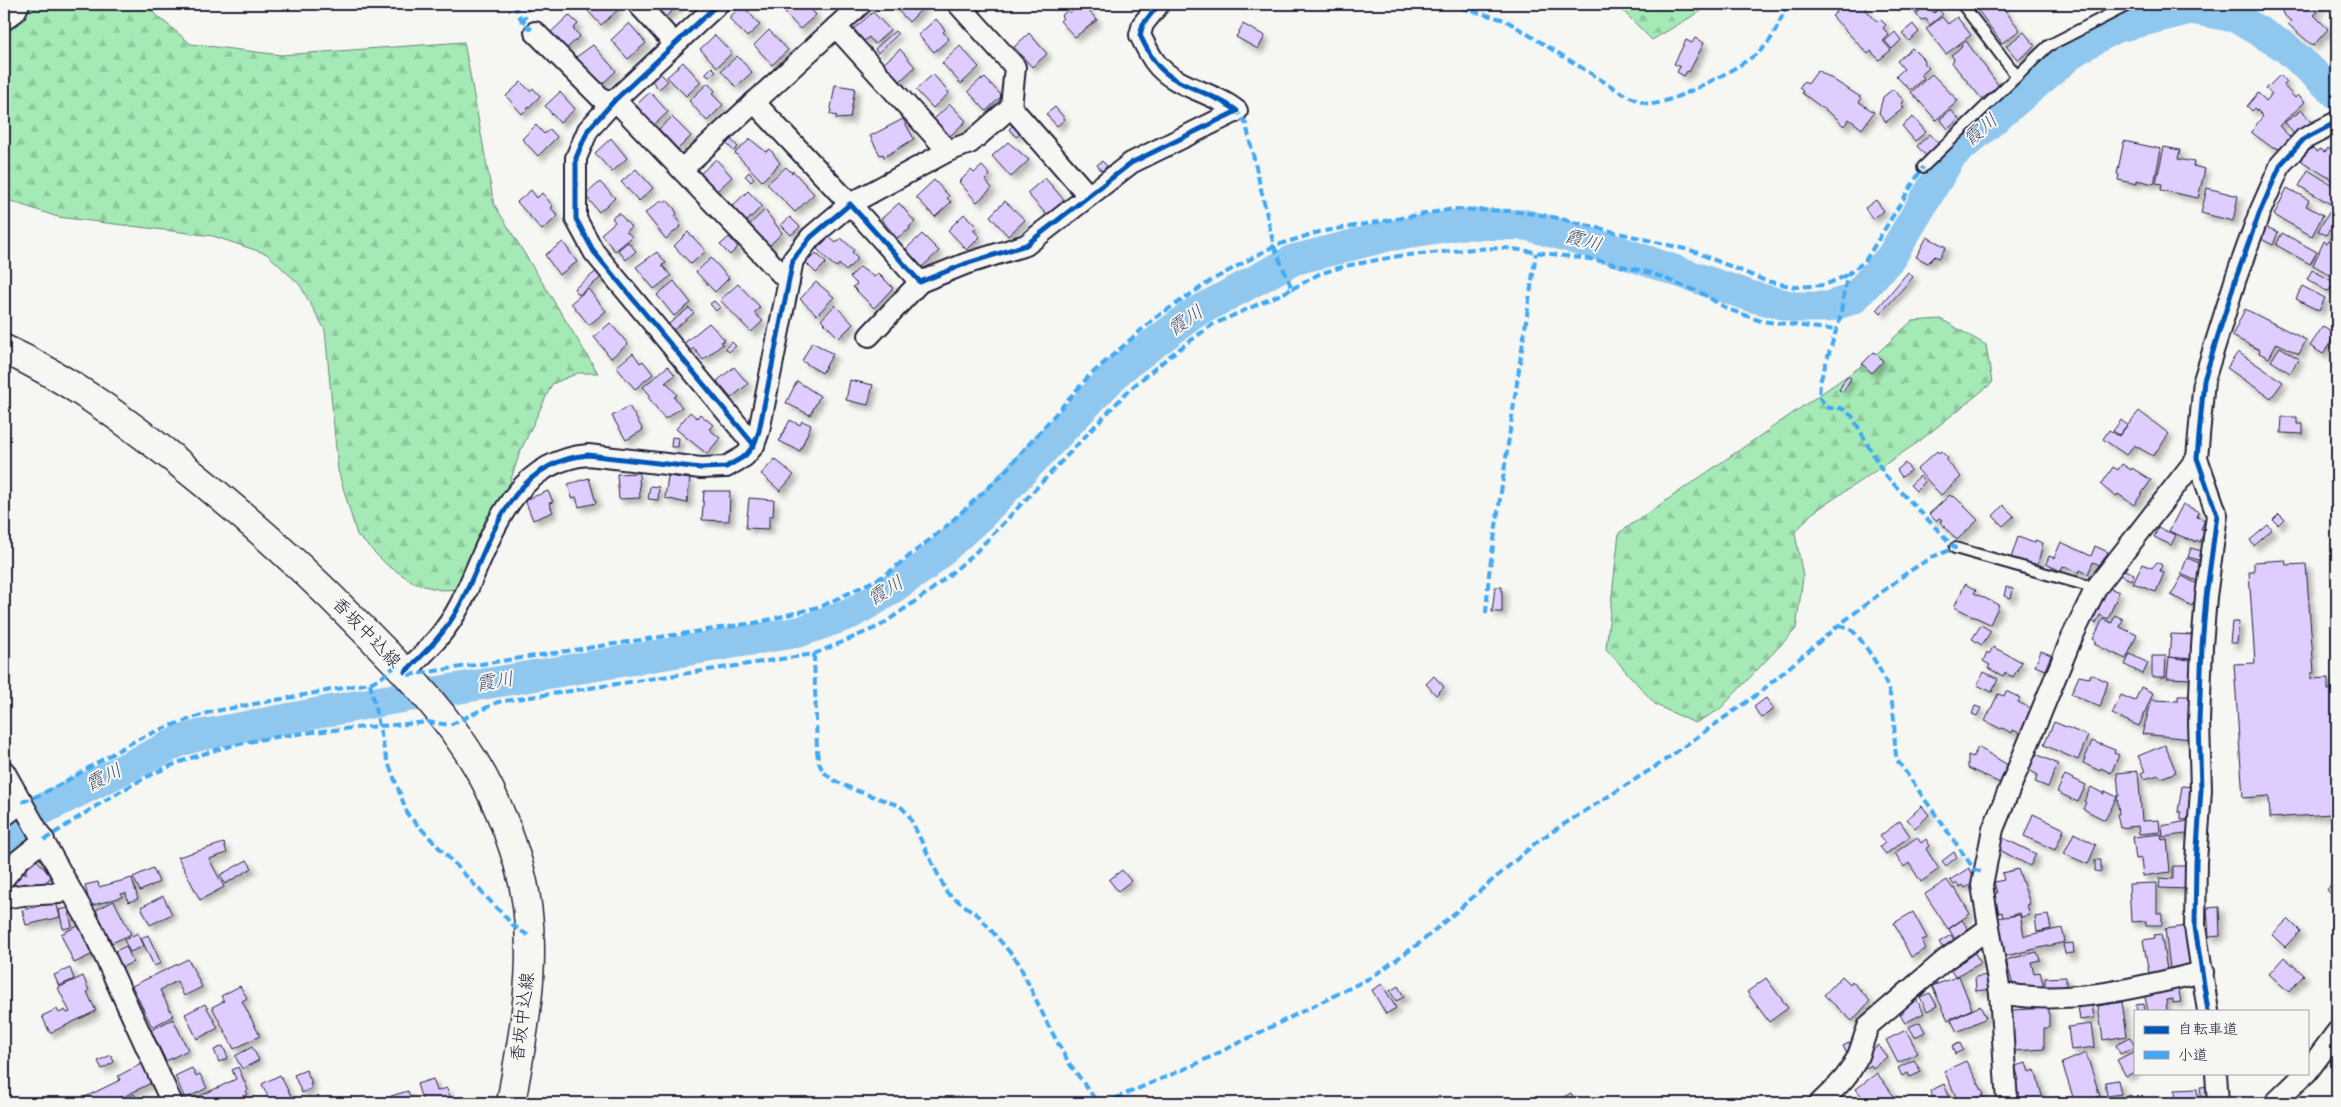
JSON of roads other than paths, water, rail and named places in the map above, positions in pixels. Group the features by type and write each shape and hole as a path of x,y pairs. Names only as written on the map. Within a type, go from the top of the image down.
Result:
{"main road":[{"name":"香坂中込線","path":"4,349 26,359 84,392 120,417 209,487 307,572 408,676 440,712 480,771 504,822 519,866 526,901 530,971 528,1003 510,1103"}],"street":[{"path":"4,20 15,12 19,4"},
{"path":"638,4 674,44"},
{"path":"718,4 615,100 588,130 576,158 576,219 594,252 754,445"},
{"path":"682,170 861,4"},
{"path":"408,676 437,642 460,606 487,543 512,499 526,483 555,462 570,457 588,455 701,468 726,467 745,456 754,445 759,431 793,260 811,237 850,204 948,151 970,143 1011,107 1015,67 958,4"},
{"path":"869,336 920,282 965,264 1026,245 1088,195 1137,159 1237,111 1227,103 1167,74 1155,62 1140,35 1143,24 1159,4"},
{"path":"836,27 948,151"},
{"path":"535,32 603,100 615,100 789,282"},
{"path":"754,102 920,282"},
{"path":"1011,107 1088,195"},
{"path":"2208,1010 2195,927 2196,862 2201,790 2198,720 2206,597 2217,514 2197,458 2204,380 2236,278 2281,164 2304,139 2337,122"},
{"path":"2007,1103 2000,993 1982,885 1992,828 2072,636 2096,588 2197,458"},
{"path":"4,771 91,926 172,1103"},
{"path":"4,816 24,805"},
{"path":"4,878 42,836"},
{"path":"4,898 59,893"},
{"path":"1820,1103 1846,1077 1858,1058 1864,1034 1870,1025 1945,960 1990,928"},
{"path":"2000,993 2026,998 2089,996 2145,986 2203,972"},
{"path":"2308,1071 2337,1032"},
{"path":"2216,1074 2218,1103"},
{"path":"2275,1103 2305,1074"}],"lane":[{"path":"1962,4 2016,75"},
{"path":"1923,167 2048,46 2130,4"},
{"path":"1954,548 2096,588"}],"waterway":[{"name":"霞川","path":"4,844 10,836 41,810 180,741 201,735 387,700 799,632 850,614 878,598 924,567 981,515 1120,369 1193,314 1293,260 1388,236 1462,224 1527,225 1612,249 1753,297 1795,307 1827,307 1853,299 1891,257 1951,156 2076,50 2114,28 2191,9 2235,17 2285,47 2337,94"}]}
